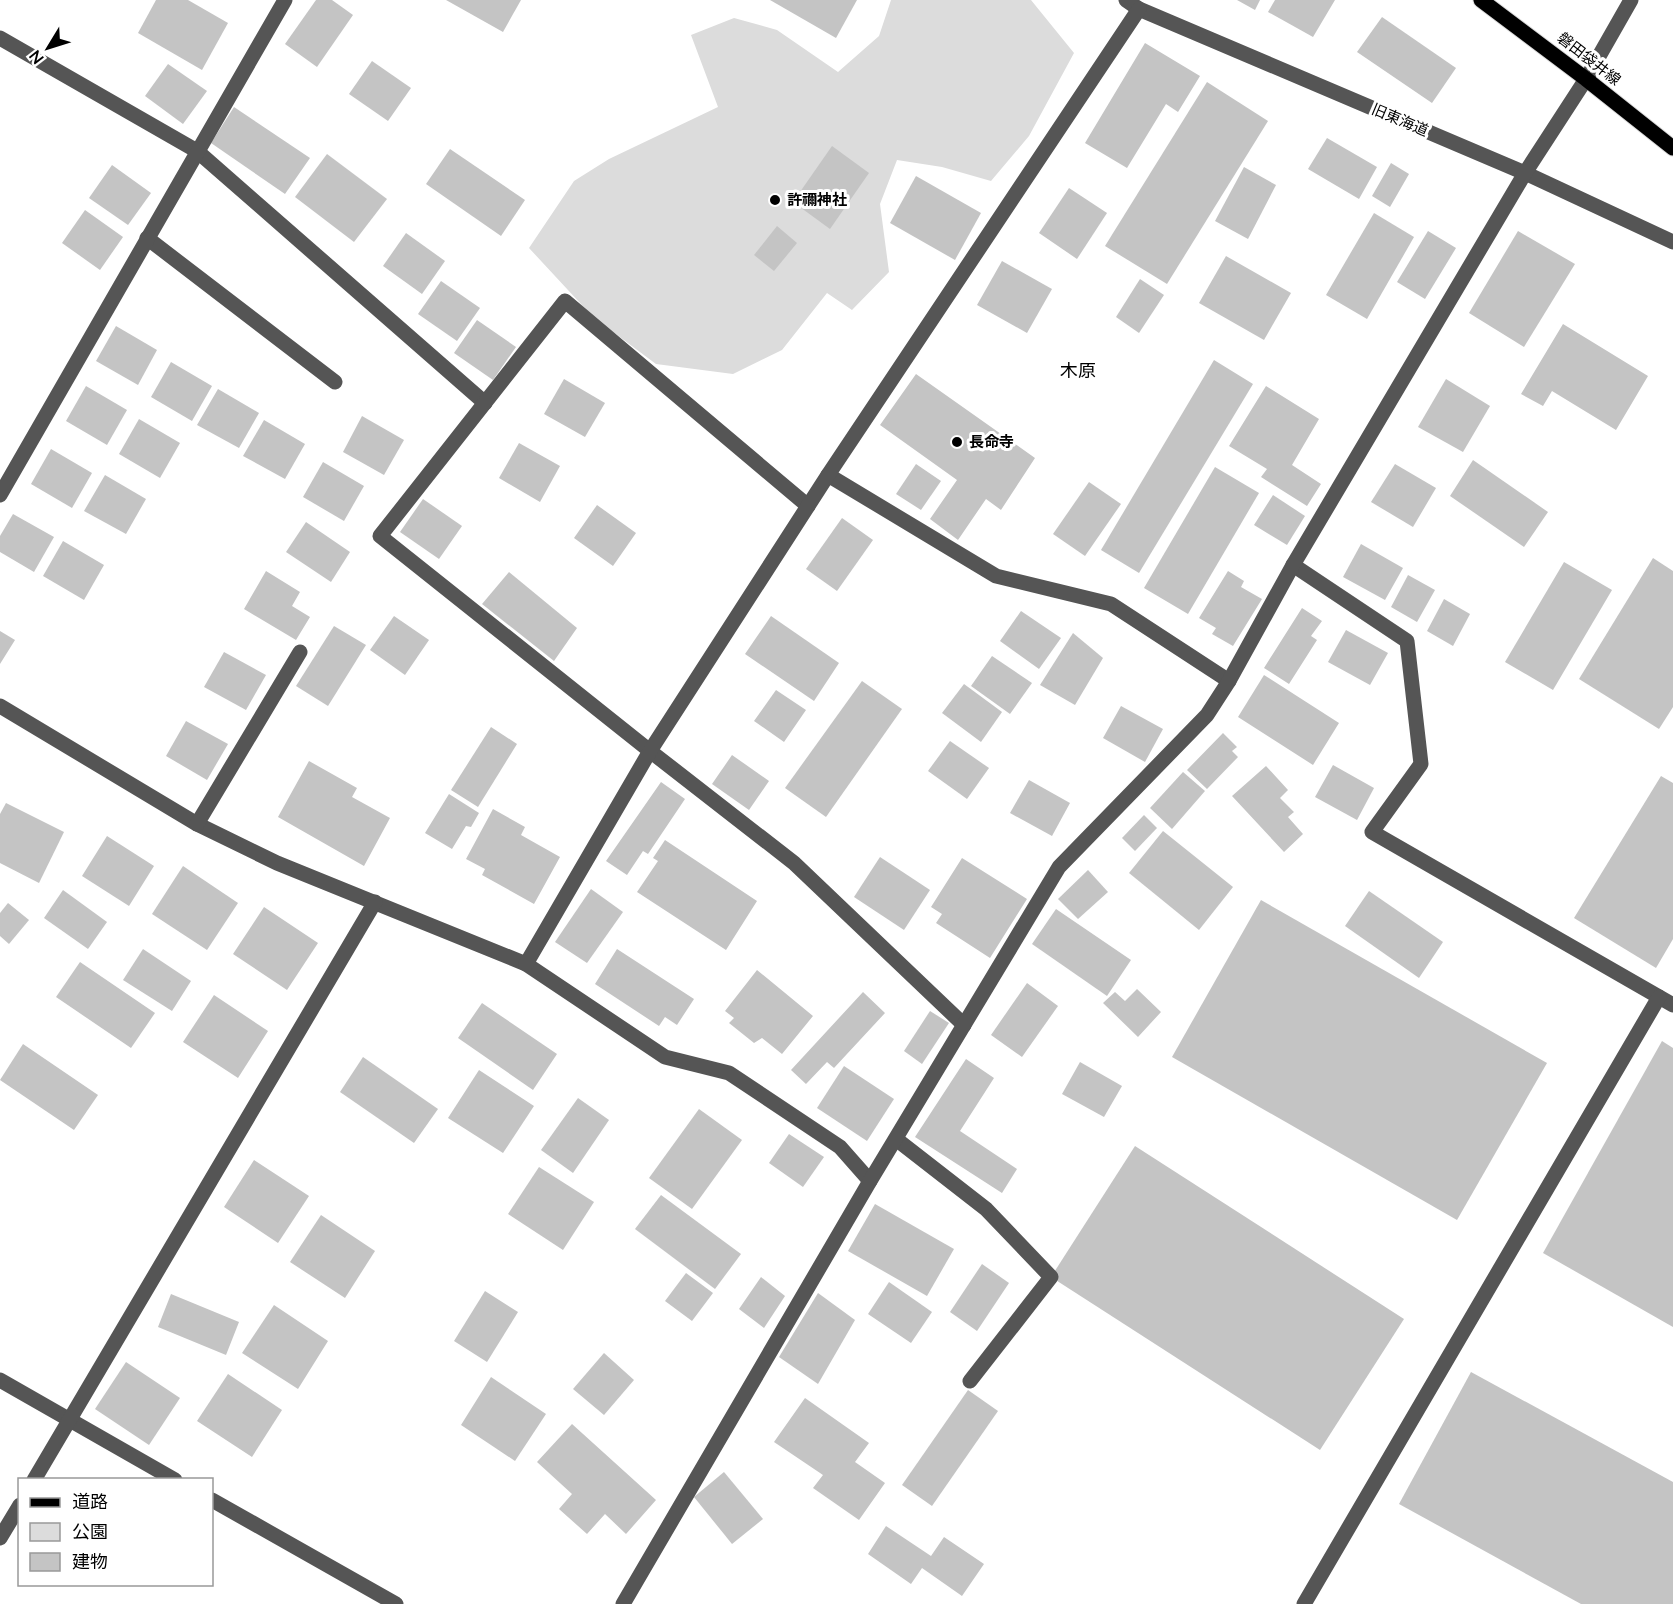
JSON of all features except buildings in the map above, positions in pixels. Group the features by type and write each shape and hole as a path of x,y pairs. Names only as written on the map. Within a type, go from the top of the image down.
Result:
{"main road":[{"name":"磐田袋井線","path":"1481,0 1673,148"}],"street":[{"path":"0,495 285,0"},
{"path":"623,1604 870,1181 1059,867 1208,715 1293,565 1526,173 1586,79 1631,0"},
{"path":"526,964 650,751 1132,4"},
{"name":"旧東海道","path":"1132,4 1526,173 1673,242"},
{"path":"0,38 197,151 485,403"},
{"path":"147,238 335,382"},
{"path":"808,506 565,301 380,536 794,863 964,1025"},
{"path":"828,475 996,576 1111,604 1229,681"},
{"path":"1293,565 1407,641 1421,764 1372,832 1673,1005"},
{"path":"197,824 300,652"},
{"path":"0,706 197,824 277,863 526,964 665,1057 729,1073 840,1147 870,1181"},
{"path":"35,1478 375,902"},
{"path":"1304,1604 1659,997"},
{"path":"896,1139 986,1209 1051,1277 970,1381"},
{"path":"0,1380 173,1478"},
{"path":"213,1501 396,1604"},
{"path":"0,1538 18,1507"}],"green space":[{"path":"891,0 1031,0 1074,53 1029,136 991,181 942,167 897,160 880,204 889,272 852,310 827,293 782,350 733,374 656,364 593,317 529,248 574,181 609,159 718,107 691,35 734,18 777,30 838,72 879,36"}],"place":[{"name":"許禰神社","path":"775,200"},
{"name":"長命寺","path":"957,442"}],"district":[{"name":"木原","path":"1078,371"}]}
